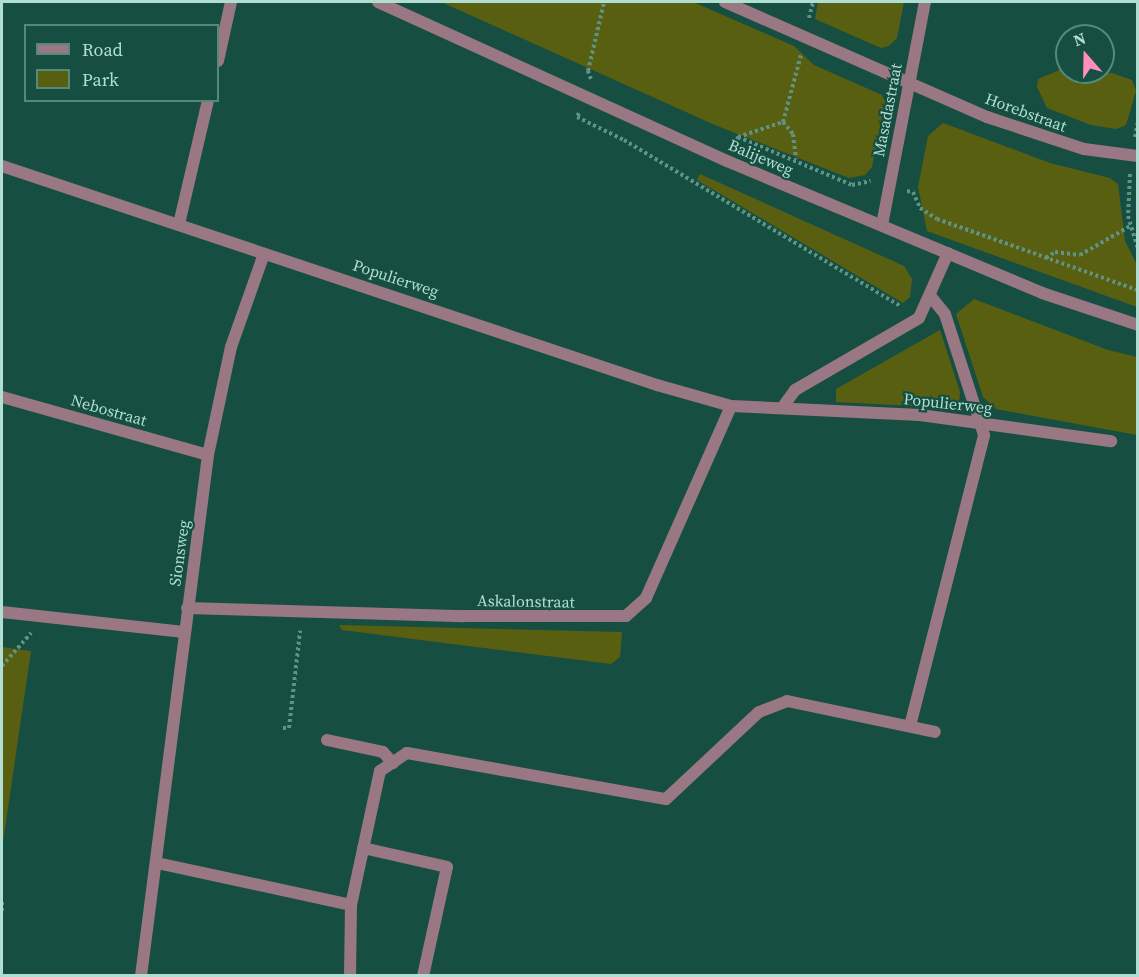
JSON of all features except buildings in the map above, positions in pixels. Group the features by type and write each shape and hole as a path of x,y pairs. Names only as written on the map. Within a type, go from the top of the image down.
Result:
{"street":[{"path":"219,56 231,2"},
{"name":"Balijeweg","path":"378,2 588,95 727,161 1042,293 1137,325"},
{"path":"725,2 909,81"},
{"name":"Masadastraat","path":"882,225 925,2"},
{"name":"Horebstraat","path":"909,81 1040,136 1084,149 1135,156"},
{"path":"179,224 208,102"},
{"name":"Populierweg","path":"2,166 732,406 980,421 1111,441"},
{"path":"782,408 795,390 919,318 931,297 948,253"},
{"name":"Sionsweg","path":"141,975 208,455 231,347 264,254"},
{"path":"910,726 984,435 945,314 931,297"},
{"name":"Nebostraat","path":"2,397 208,455"},
{"name":"Askalonstraat","path":"187,608 464,616 626,616 646,598 732,406"},
{"path":"2,612 184,632"},
{"path":"350,975 351,905 380,771 407,753 666,798 759,712 788,701 935,732"},
{"path":"327,740 383,752 393,763"},
{"path":"363,848 447,867 423,975"},
{"path":"157,863 351,905"}],"path":[{"path":"604,2 588,71 593,84 577,117 624,140 919,318"},
{"path":"783,122 813,2"},
{"path":"783,122 738,137 852,185 867,180"},
{"path":"783,122 793,134 796,160"},
{"path":"1137,122 1135,156 1127,204 1130,226 1137,249"},
{"path":"913,192 920,207 937,219 1137,290"},
{"path":"1046,258 1055,252 1080,255 1130,226"},
{"path":"2,666 45,617"},
{"path":"284,728 289,728 301,630"},
{"path":"2,902 2,911"}],"green space":[{"path":"441,2 693,2 794,46 814,65 882,95 885,102 872,167 865,175 849,178 715,125"},
{"path":"818,2 904,2 897,38 889,46 881,48 815,19"},
{"path":"1055,72 1055,84 1115,84 1115,74 1132,80 1136,91 1126,125 1116,129 1091,125 1047,108 1037,87 1038,79"},
{"path":"943,123 1050,163 1110,178 1118,184 1125,241 1137,265 1137,307 927,231 918,187 928,136"},
{"path":"700,174 904,266 912,279 910,297 903,303 697,180"},
{"path":"974,299 1108,350 1137,357 1137,435 996,409 983,397 956,314"},
{"path":"940,330 960,392 959,404 951,408 836,402 836,389"},
{"path":"339,625 622,632 620,657 611,664 342,630"},
{"path":"2,647 31,651 2,849"}]}
